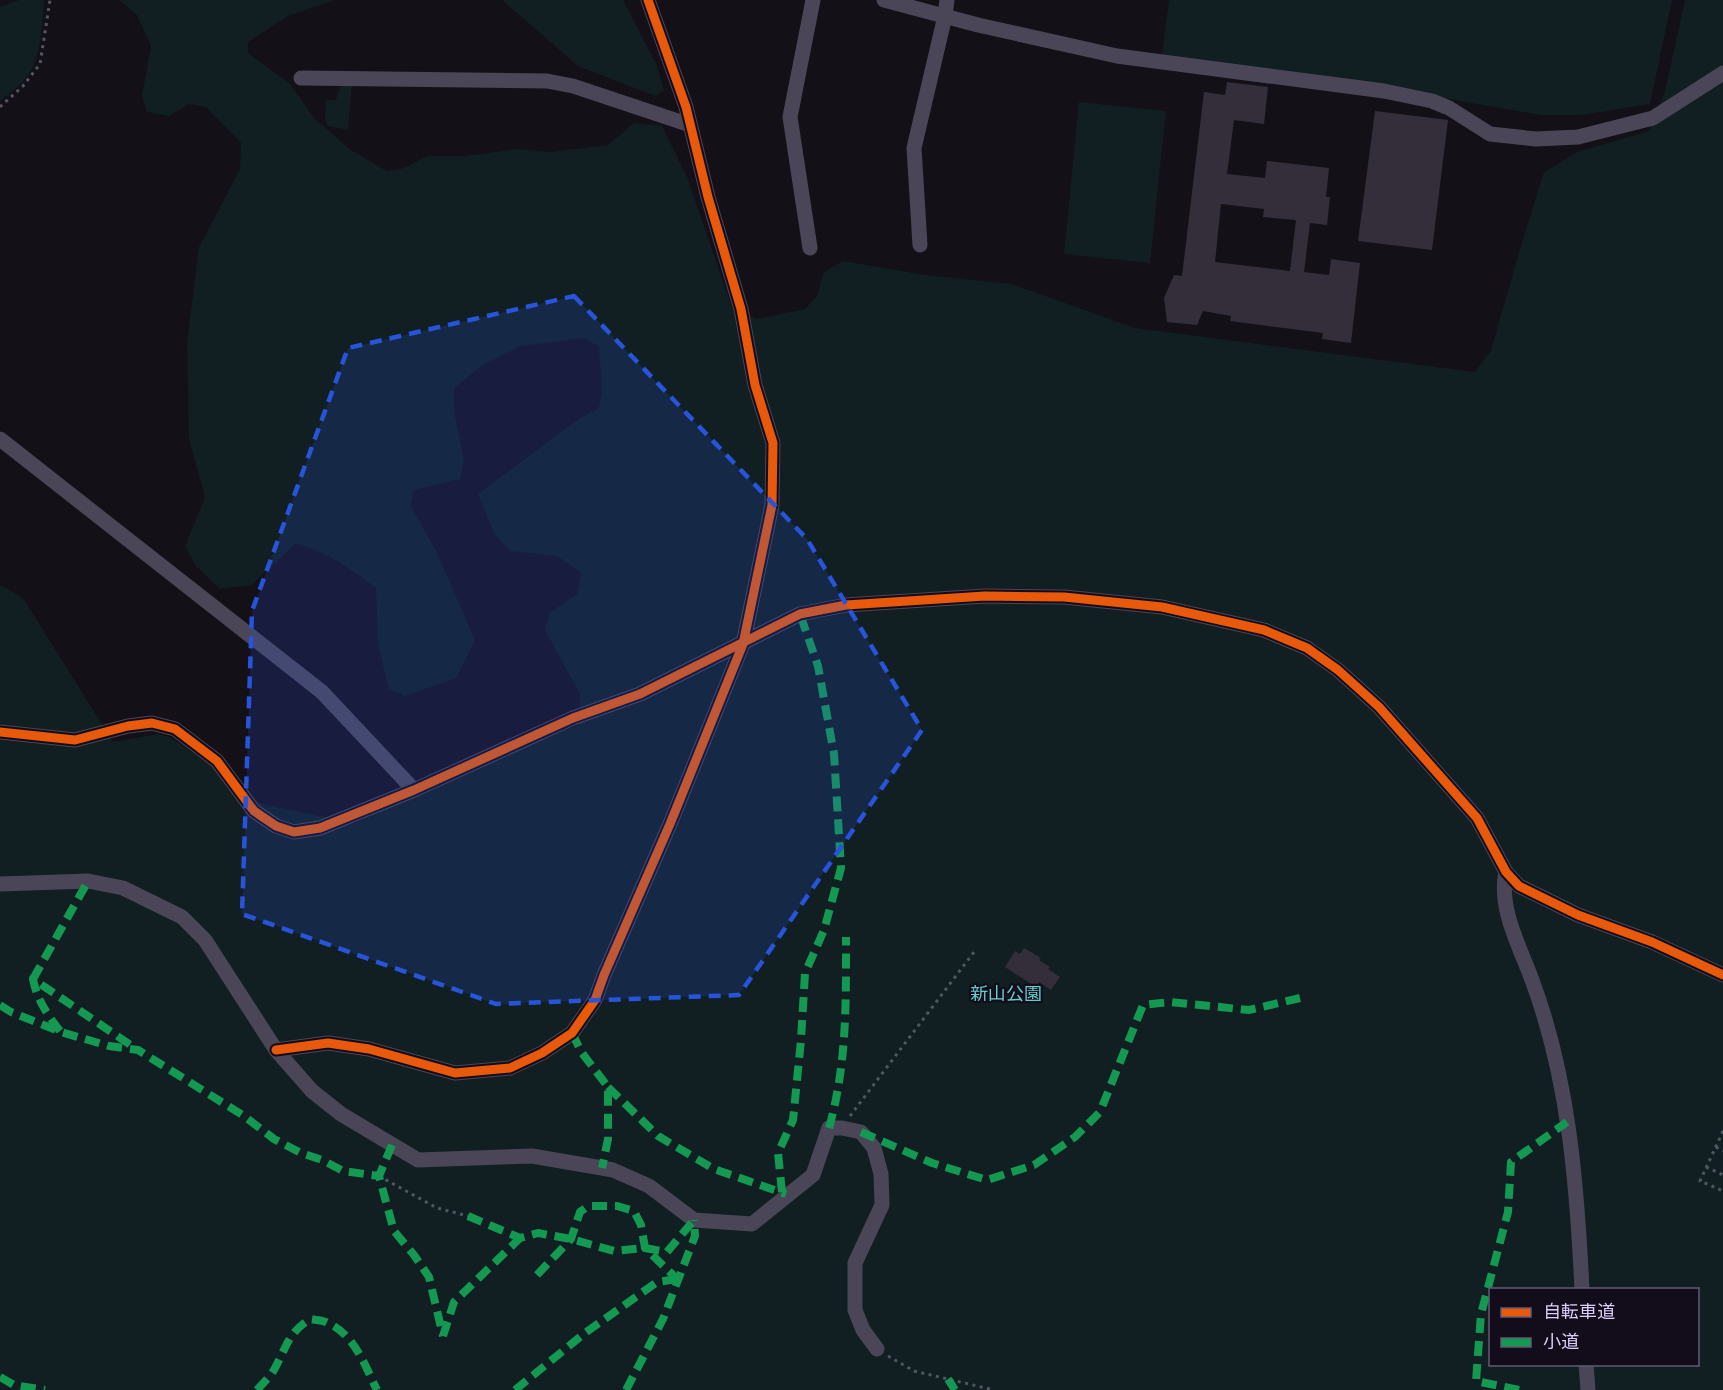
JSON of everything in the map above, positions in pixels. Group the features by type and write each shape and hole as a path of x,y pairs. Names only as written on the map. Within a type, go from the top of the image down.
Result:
{"street":[{"path":"276,1050 328,1043 369,1049 455,1073 510,1068 542,1053 572,1033 595,1000 670,824 742,644 772,505 772,442 755,385 741,309 708,197 690,125 679,86 648,0"},
{"path":"810,248 790,117 813,0"},
{"path":"884,0 1117,56 1384,91 1432,101 1449,108 1490,134 1536,139 1578,137 1653,118 1723,73"},
{"path":"920,244 914,148 947,0"},
{"path":"301,78 548,81 573,86 690,125"},
{"path":"0,439 322,692 414,790"},
{"path":"0,732 75,740 128,726 152,723 175,729 217,760 254,811 276,826 294,832 320,828 414,790 573,718 640,694 800,614 846,605 985,596 1064,597 1162,607 1264,630 1307,648 1338,669 1379,707 1477,818 1506,872 1519,886 1578,915 1652,942 1723,975"},
{"path":"1506,872 1503,887 1508,916 1544,1012 1559,1072 1572,1153 1582,1288"},
{"path":"0,884 88,881 123,888 182,917 206,940 276,1050 312,1091 334,1108 418,1160 532,1156 613,1170 649,1186 694,1220 752,1224 813,1175 829,1128 861,1132 874,1148 881,1174 882,1205 855,1263 855,1310 863,1330 877,1349"},
{"path":"1586,1366 1588,1390"}],"path":[{"path":"0,107 23,86 40,64 50,0"},
{"path":"842,1128 974,952"},
{"path":"1723,1131 1700,1181 1723,1191"},
{"path":"1716,1147 1723,1151"},
{"path":"1706,1167 1723,1175"},
{"path":"379,1176 436,1208 468,1216"},
{"path":"877,1349 914,1371 994,1390"}],"highlighted area":[{"path":"574,296 807,539 922,730 739,995 496,1004 242,914 252,611 348,348"}],"green space":[{"path":"19,0 44,0 39,45 31,71 0,101 0,7"},
{"name":"新山公園","path":"119,0 335,0 288,16 248,42 248,53 289,83 315,119 351,150 387,171 404,168 427,156 465,156 518,149 550,152 608,145 634,123 662,126 687,177 732,307 757,319 805,309 817,296 824,272 843,261 925,275 1012,284 1135,328 1475,372 1491,350 1544,172 1577,152 1649,131 1665,91 1685,0 1723,0 1723,1390 0,1390 0,585 23,598 113,742 159,734 170,737 213,766 231,791 266,805 355,823 549,735 579,726 580,694 545,630 550,613 577,594 581,573 557,556 510,551 494,533 478,494 577,420 599,408 602,389 599,347 585,338 520,346 484,364 454,388 454,412 464,460 460,479 414,490 410,505 436,551 475,640 456,678 405,696 389,689 378,644 376,588 348,568 318,551 296,543 252,585 220,589 196,566 185,546 205,497 189,439 187,342 199,247 240,169 241,142 206,107 189,104 169,116 147,112 142,95 151,46 137,15"},
{"path":"502,0 623,0 657,66 664,91 655,96 578,66"},
{"path":"1169,0 1672,0 1650,104 1582,115 1541,115 1443,98 1161,62"},
{"path":"342,85 352,85 348,130 328,126 325,120 326,100 336,100"},
{"path":"1079,102 1166,111 1150,263 1064,254"}],"building":[{"path":"1227,82 1268,87 1264,124 1234,120 1227,174 1265,178 1267,161 1329,168 1326,197 1330,197 1327,225 1310,223 1304,272 1329,275 1331,259 1360,263 1351,343 1322,339 1323,333 1230,321 1231,316 1203,311 1197,325 1167,322 1164,298 1174,275 1182,276 1204,92 1225,95","holes":["1221,204 1264,209 1263,217 1296,220 1290,271 1215,262"]},
{"path":"1375,111 1448,120 1432,250 1358,241"},
{"path":"1024,948 1041,958 1039,960 1060,977 1051,990 1039,982 1036,987 1005,967 1015,951 1020,954"}],"marked path":[{"path":"782,1192 778,1153 793,1120 805,973 824,930 841,868 834,754 818,666 800,614"},
{"path":"33,979 88,881"},
{"path":"829,1128 842,1057 846,937"},
{"path":"60,1031 43,1007 33,979 135,1048"},
{"path":"861,1132 932,1163 987,1180 1034,1165 1075,1137 1100,1112 1143,1005 1170,1002 1249,1010 1300,998"},
{"path":"0,1005 11,1012 61,1032 109,1046 138,1050 244,1116 274,1139 343,1171 379,1176"},
{"path":"572,1033 582,1053 608,1087 608,1139 602,1168"},
{"path":"608,1087 658,1136 714,1169 786,1194"},
{"path":"1519,1390 1476,1381 1481,1314 1508,1212 1511,1162 1567,1122"},
{"path":"392,1145 379,1176 394,1231 429,1277 443,1336"},
{"path":"537,1275 571,1239 580,1212 588,1206 617,1206 634,1211 641,1225 645,1248 677,1279"},
{"path":"468,1216 520,1238 538,1233 614,1251 645,1248 667,1252 694,1220"},
{"path":"626,1390 663,1319 695,1236 694,1220"},
{"path":"443,1336 454,1302 520,1238"},
{"path":"515,1390 585,1333 657,1282 677,1279"},
{"path":"257,1390 273,1371 292,1335 310,1319 326,1322 345,1335 358,1352 377,1390"},
{"path":"0,1377 14,1385 45,1390"},
{"path":"948,1379 955,1390"}],"cycle path":[{"path":"276,1050 328,1043 369,1049 455,1073 510,1068 542,1053 572,1033 595,1000 743,644 772,505 773,443 755,385 741,309 708,197 686,107 648,0"},
{"path":"0,732 75,740 128,726 152,723 175,729 217,761 254,811 276,826 294,832 320,828 414,790 573,718 640,694 800,614 846,605 985,596 1064,597 1162,607 1264,630 1307,648 1338,670 1379,707 1477,818 1506,872 1519,886 1578,915 1652,942 1723,975"}]}
